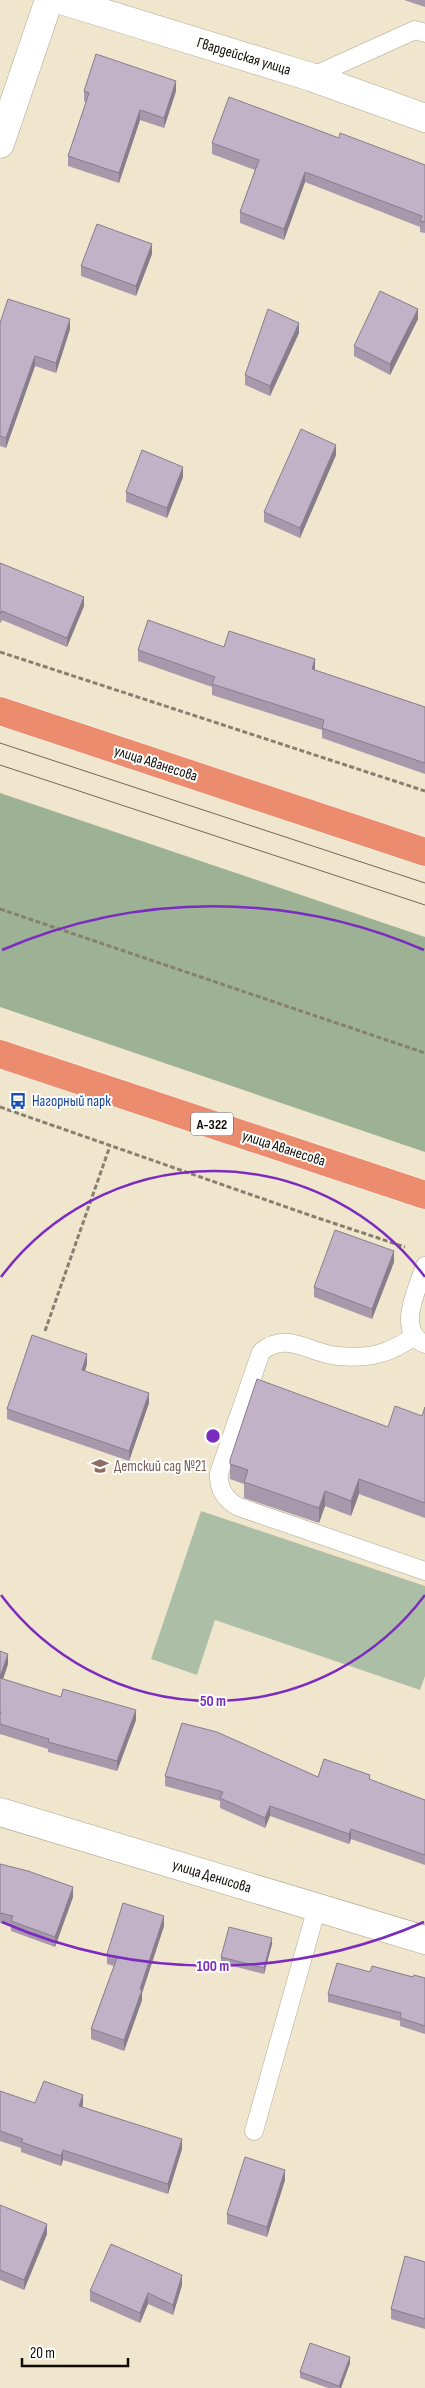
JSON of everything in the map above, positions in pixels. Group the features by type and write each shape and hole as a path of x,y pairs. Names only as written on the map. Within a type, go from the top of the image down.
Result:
{"highway":[{"name":"улица Аванесова","path":"0,711 425,852"},
{"name":"улица Аванесова","path":"0,1054 425,1195"}],"street":[{"path":"0,144 49,0"},
{"name":"Гвардейская улица","path":"61,0 311,76 425,118"},
{"name":"улица Денисова","path":"0,1812 425,1940"}],"lane":[{"path":"311,76 415,30 425,33"},
{"path":"425,1266 409,1314 410,1327 420,1340 378,1355 360,1357 336,1356 283,1342 267,1347 261,1352 219,1473 218,1482 222,1493 231,1503 240,1507 425,1571"},
{"path":"254,2132 317,1907"}],"path":[{"path":"0,652 425,791"},
{"path":"0,909 425,1053"},
{"path":"0,1107 406,1247"},
{"path":"45,1331 110,1146"}],"green space":[{"path":"0,793 425,937 425,1152 0,1007"},
{"path":"201,1511 425,1586 425,1676 420,1690 215,1620 197,1675 151,1659"}],"building":[{"path":"96,54 176,81 164,118 140,110 119,173 68,156 89,93 84,91"},
{"path":"229,97 339,138 340,133 425,165 425,222 420,221 422,216 305,172 284,229 240,212 259,160 212,143"},
{"path":"97,224 152,244 136,286 81,266"},
{"path":"380,291 418,309 390,364 354,346"},
{"path":"8,299 70,319 56,363 35,356 6,438 0,436 0,323"},
{"path":"268,309 299,323 270,386 245,375"},
{"path":"301,429 336,445 300,528 264,512"},
{"path":"142,450 183,467 167,508 126,492"},
{"path":"0,563 84,597 67,638 2,611 0,613"},
{"path":"148,620 224,647 229,631 315,659 312,669 425,707 425,763 322,728 324,720 212,684 215,677 138,650"},
{"path":"335,1230 394,1251 372,1309 314,1287"},
{"path":"32,1335 87,1354 82,1370 149,1393 129,1451 7,1409"},
{"path":"257,1379 388,1427 395,1406 422,1416 425,1407 425,1503 359,1479 351,1501 325,1491 319,1508 244,1482 248,1470 230,1464 230,1460"},
{"path":"0,1651 8,1654 0,1677"},
{"path":"0,1678 61,1697 63,1689 136,1710 117,1761 48,1742 49,1739 0,1724"},
{"path":"182,1723 217,1732 318,1777 324,1759 370,1775 369,1779 425,1800 425,1855 351,1829 349,1834 270,1806 265,1818 220,1798 223,1792 165,1776"},
{"path":"0,1864 28,1871 73,1887 55,1937 11,1921 13,1916 0,1913"},
{"path":"123,1903 164,1916 140,1989 142,1990 124,2040 91,2029 117,1958 107,1954"},
{"path":"229,1927 272,1938 264,1968 221,1957"},
{"path":"337,1963 370,1972 372,1966 413,1977 414,1975 425,1978 425,2026 400,2018 401,2013 328,1994"},
{"path":"44,2081 83,2095 79,2106 182,2139 168,2184 63,2150 61,2156 21,2142 23,2139 0,2131 0,2091 35,2103"},
{"path":"245,2157 285,2170 267,2227 227,2214"},
{"path":"0,2205 47,2224 24,2280 0,2270"},
{"path":"111,2244 182,2275 173,2305 148,2293 140,2313 90,2291"},
{"path":"405,2256 425,2262 425,2319 391,2309"},
{"path":"310,2343 350,2357 339,2386 300,2372"}],"tram line":[{"path":"0,743 425,883"},
{"path":"0,765 425,905"}],"place":[{"name":"Нагорный парк","path":"18,1101"},
{"name":"Детский сад №21","path":"100,1466"}]}
